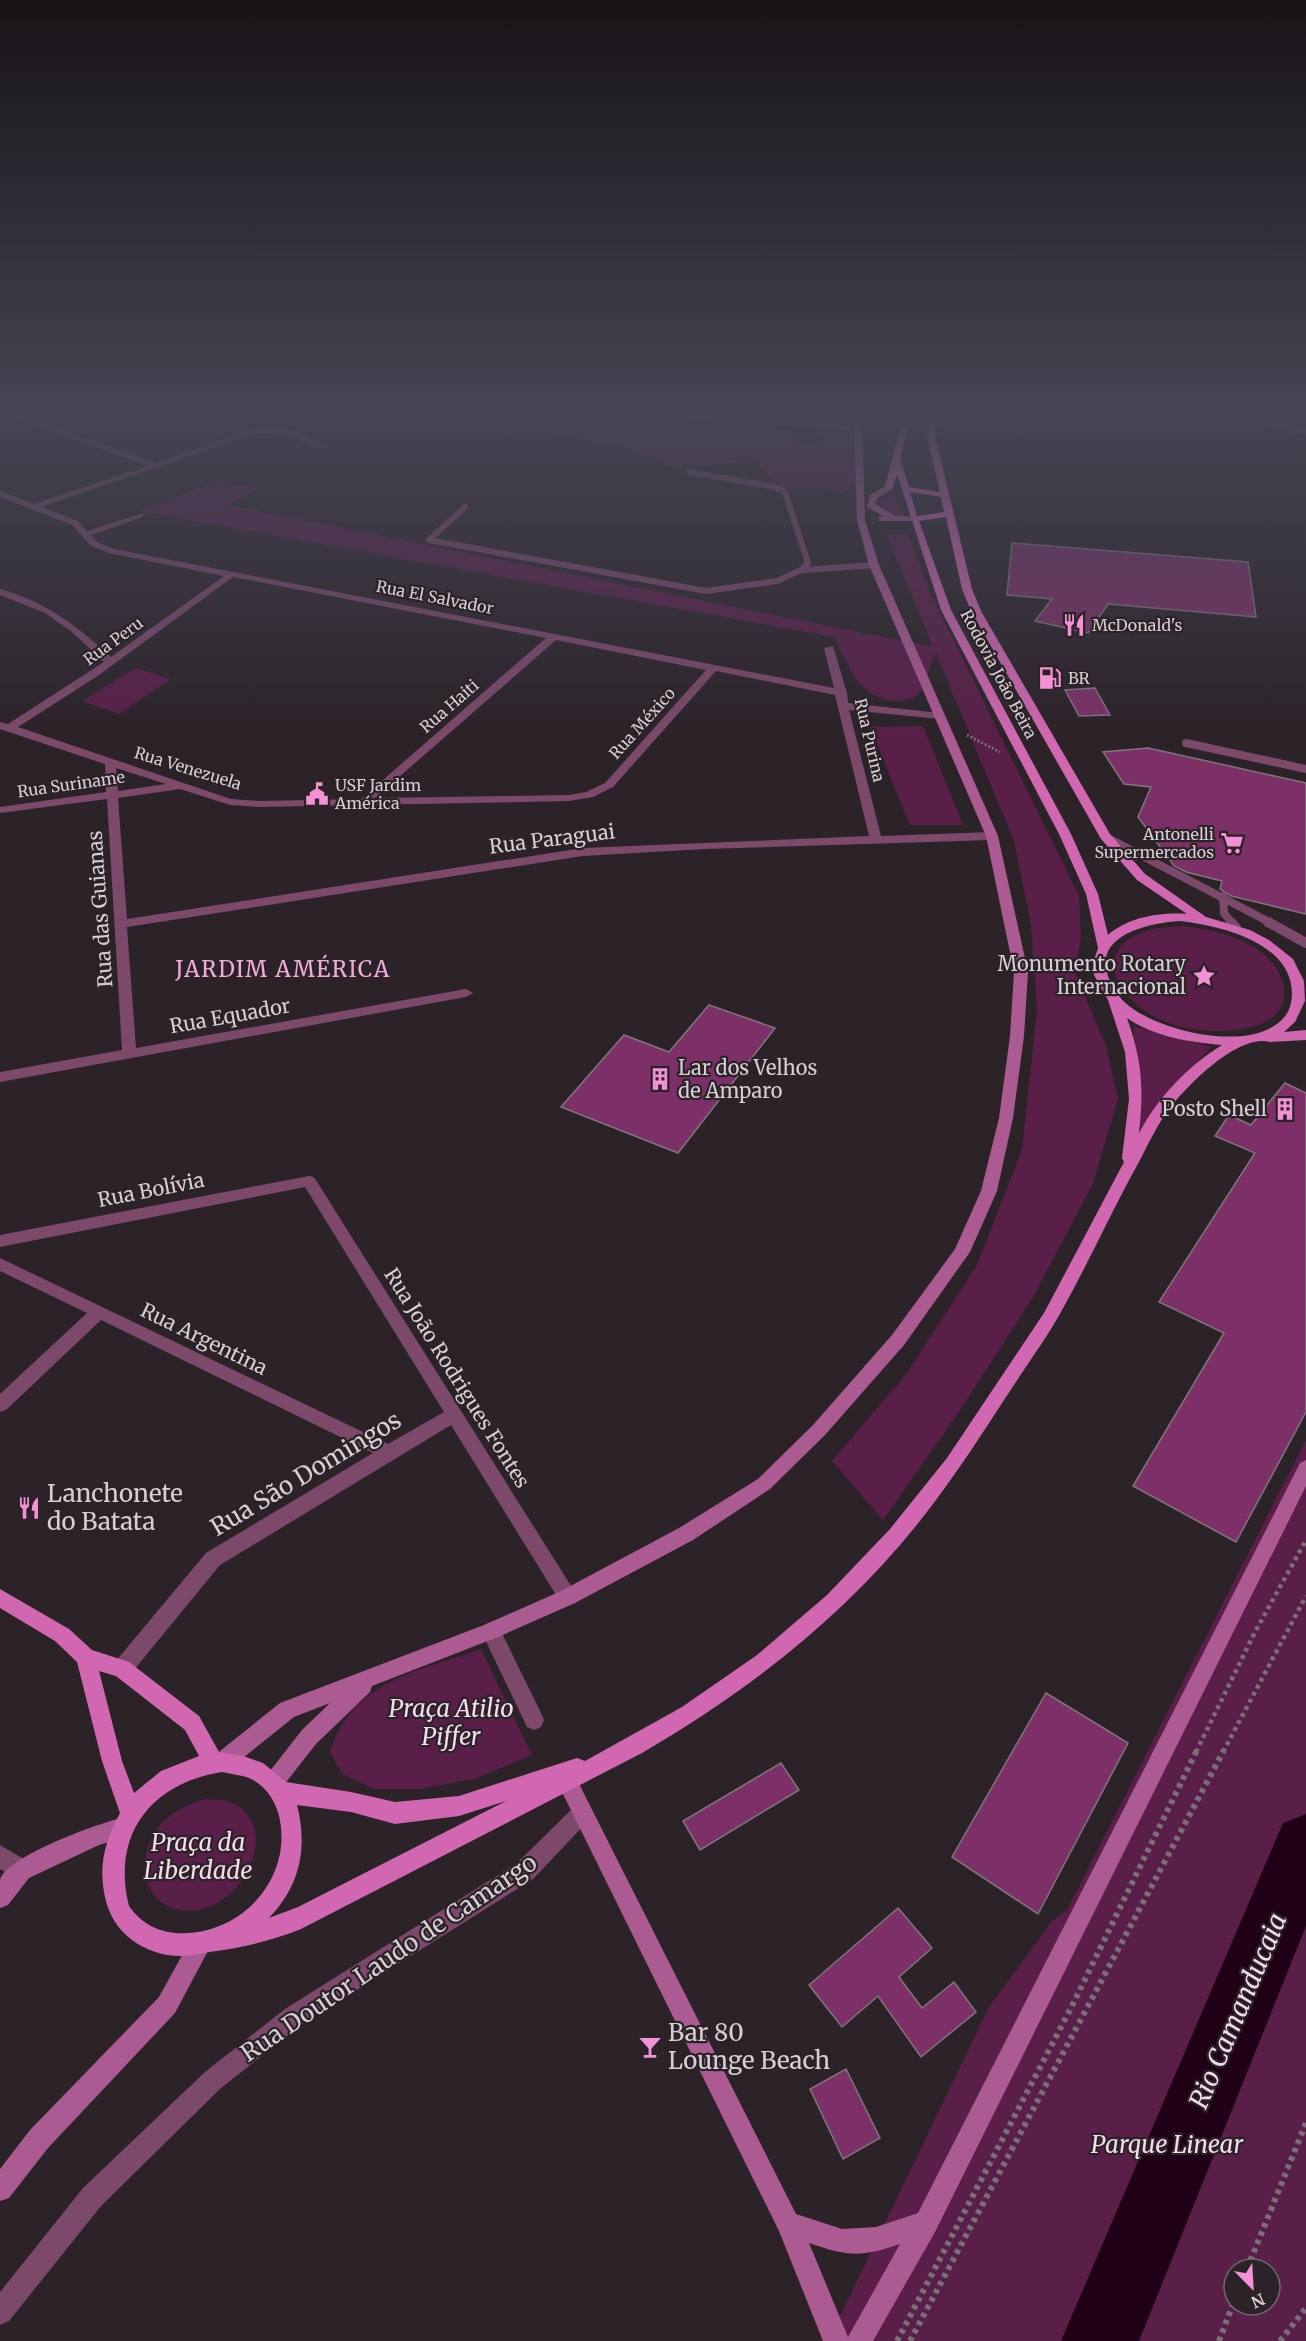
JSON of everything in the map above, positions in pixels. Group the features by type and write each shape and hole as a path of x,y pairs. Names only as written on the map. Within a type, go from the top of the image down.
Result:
{"main road":[{"name":"Rodovia João Beira","path":"914,519 946,610 1065,834 1092,894 1104,948"},
{"name":"Rodovia João Beira","path":"949,519 976,610 1105,836 1141,877 1204,920"},
{"path":"1128,1167 1136,1099 1132,1052 1114,999 1103,981 1099,963 1104,948 1119,932 1142,922 1172,918 1204,920 1236,928 1263,941 1306,971"},
{"path":"1255,1039 1281,1029 1296,1014 1302,996 1298,976 1284,957"},
{"path":"1114,999 1137,1018 1169,1033 1204,1041 1240,1041 1303,1035"},
{"path":"565,1777 459,1806 395,1813 277,1787 250,1768 218,1763 182,1771 153,1788 125,1821 110,1874 121,1916 153,1942 210,1943 285,1925 565,1777 620,1754 693,1712 788,1644 879,1557 951,1466 1058,1305 1128,1167 1161,1108 1186,1080 1240,1041"},
{"path":"0,1598 62,1635 86,1657 122,1668 192,1723 218,1763"},
{"path":"86,1657 125,1821"},
{"path":"210,1943 254,1920 279,1890 293,1855 294,1821 277,1787"}],"street":[{"name":"Rua El Salvador","path":"66,519 75,523 94,544 112,551 842,693"},
{"path":"86,534 128,519"},
{"path":"218,1763 287,1710 491,1631 568,1597 686,1534 764,1484 819,1430 898,1340 962,1252 988,1191 1006,1118 1017,1036 1021,972 992,836 874,565 861,520 873,519"},
{"name":"Rua Peru","path":"5,726 110,662 232,574"},
{"path":"0,591 48,611 76,630 110,662"},
{"name":"Rua Haiti","path":"365,801 555,636"},
{"name":"Rua Purina","path":"829,648 842,693 876,840"},
{"name":"Rua México","path":"589,795 609,784 714,667"},
{"path":"845,706 942,721"},
{"name":"Rua Venezuela","path":"5,726 230,802 259,804 569,798 589,795"},
{"name":"Rua das Guianas","path":"110,762 129,1054"},
{"name":"Rua Suriname","path":"0,810 182,786"},
{"name":"Rua Paraguai","path":"120,924 583,852 705,844 992,836"},
{"name":"Rua Equador","path":"0,1077 466,993"},
{"name":"Rua João Rodrigues Fontes","path":"309,1181 568,1597"},
{"name":"Rua Bolívia","path":"0,1241 309,1181"},
{"name":"Rua Argentina","path":"0,1264 389,1453"},
{"path":"0,1405 99,1312"},
{"name":"Rua São Domingos","path":"122,1668 213,1559 455,1414"},
{"path":"859,2341 926,2223 1306,1468"},
{"path":"491,1631 534,1720"},
{"path":"277,1787 309,1737 370,1679"},
{"path":"565,1777 788,2223 836,2341"},
{"name":"Rua Doutor Laudo de Camargo","path":"0,2312 92,2197 213,2080 293,2017 525,1871 582,1813"},
{"path":"0,1897 21,1870 125,1821"},
{"path":"0,1856 21,1870"},
{"path":"0,2190 39,2139 167,2005 210,1943"},
{"path":"788,2223 842,2242 876,2240 926,2223"}],"lane":[{"path":"452,519 429,540 706,591 732,590 791,576 804,570 874,565"},
{"path":"794,519 808,563 804,570"},
{"path":"1186,743 1306,769"},
{"path":"1105,836 1154,864 1223,896 1306,943"},
{"path":"1223,896 1224,912 1236,928"}],"path":[{"path":"942,721 987,743 1032,772"},
{"path":"897,2341 1071,2008 1255,1632 1306,1540"},
{"path":"910,2341 1306,1596"},
{"path":"1251,2257 1306,2123"},
{"path":"1280,2341 1306,2308"},
{"path":"1219,2341 1228,2317"}],"green space":[{"path":"184,519 300,519 933,647 887,535 908,534 929,590 1079,896 1081,936 1075,973 1106,1046 1118,1099 1093,1184 1033,1297 963,1406 883,1520 832,1461 907,1373 977,1265 1022,1150 1037,1010 1031,925 1014,841 936,653 923,687 917,695 903,701 895,701 872,694 856,679 834,637"},
{"path":"136,668 171,679 119,714 82,701"},
{"path":"923,726 963,825 910,825 870,727"},
{"path":"1183,926 1212,931 1241,940 1266,956 1276,967 1284,987 1284,1000 1277,1013 1254,1027 1212,1031 1190,1029 1169,1023 1139,1006 1121,986 1116,975 1114,964 1117,953 1124,943 1138,934 1160,928"},
{"path":"1133,1026 1211,1047 1140,1129"},
{"name":"Parque Linear","path":"1306,1440 1306,2341 828,2341 989,2007 1052,1921 1067,1910"},
{"name":"Praça Atilio Piffer","path":"481,1649 532,1755 475,1779 419,1789 374,1789 342,1774 330,1752 340,1728 354,1709 371,1694 390,1682"},
{"name":"Praça da Liberdade","path":"205,1799 228,1801 246,1813 255,1830 255,1850 248,1871 235,1889 217,1903 196,1910 172,1908 152,1893 147,1882 145,1870 149,1844 154,1833 167,1818 182,1808"}],"building":[{"path":"1012,543 1248,562 1256,617 1108,604 1088,633 1035,621 1052,599 1007,595"},
{"path":"1095,688 1110,715 1079,716 1065,690"},
{"name":"Antonelli Supermercados","path":"1148,748 1306,783 1306,914 1231,896 1220,889 1222,881 1186,872 1174,866 1138,817 1151,787 1124,784 1103,752"},
{"name":"Lar dos Velhos de Amparo","path":"709,1005 775,1028 678,1153 561,1107 624,1035 669,1052"},
{"path":"1285,1083 1306,1093 1306,1412 1236,1542 1133,1486 1224,1333 1159,1302 1255,1153 1215,1136 1229,1115 1251,1125"},
{"path":"1046,1693 1128,1743 1038,1914 952,1857"},
{"path":"781,1763 799,1790 700,1850 683,1821"},
{"path":"898,1908 932,1948 899,1977 922,2008 954,1982 976,2012 921,2057 878,1996 842,2027 809,1985"},
{"path":"846,2069 880,2138 843,2159 810,2089"}],"waterway":[{"name":"Rio Camanducaia","path":"1100,2341 1306,1846"}],"place":[{"name":"McDonald's","path":"1074,625"},
{"name":"BR","path":"1050,678"},
{"name":"USF Jardim América","path":"317,794"},
{"name":"Antonelli Supermercados","path":"1232,843"},
{"name":"Monumento Rotary Internacional","path":"1204,976"},
{"name":"Lar dos Velhos de Amparo","path":"660,1079"},
{"name":"Posto Shell","path":"1285,1109"},
{"name":"Lanchonete do Batata","path":"29,1508"},
{"name":"Bar 80 Lounge Beach","path":"650,2047"}],"district":[{"name":"JARDIM AMÉRICA","path":"283,969"}]}
